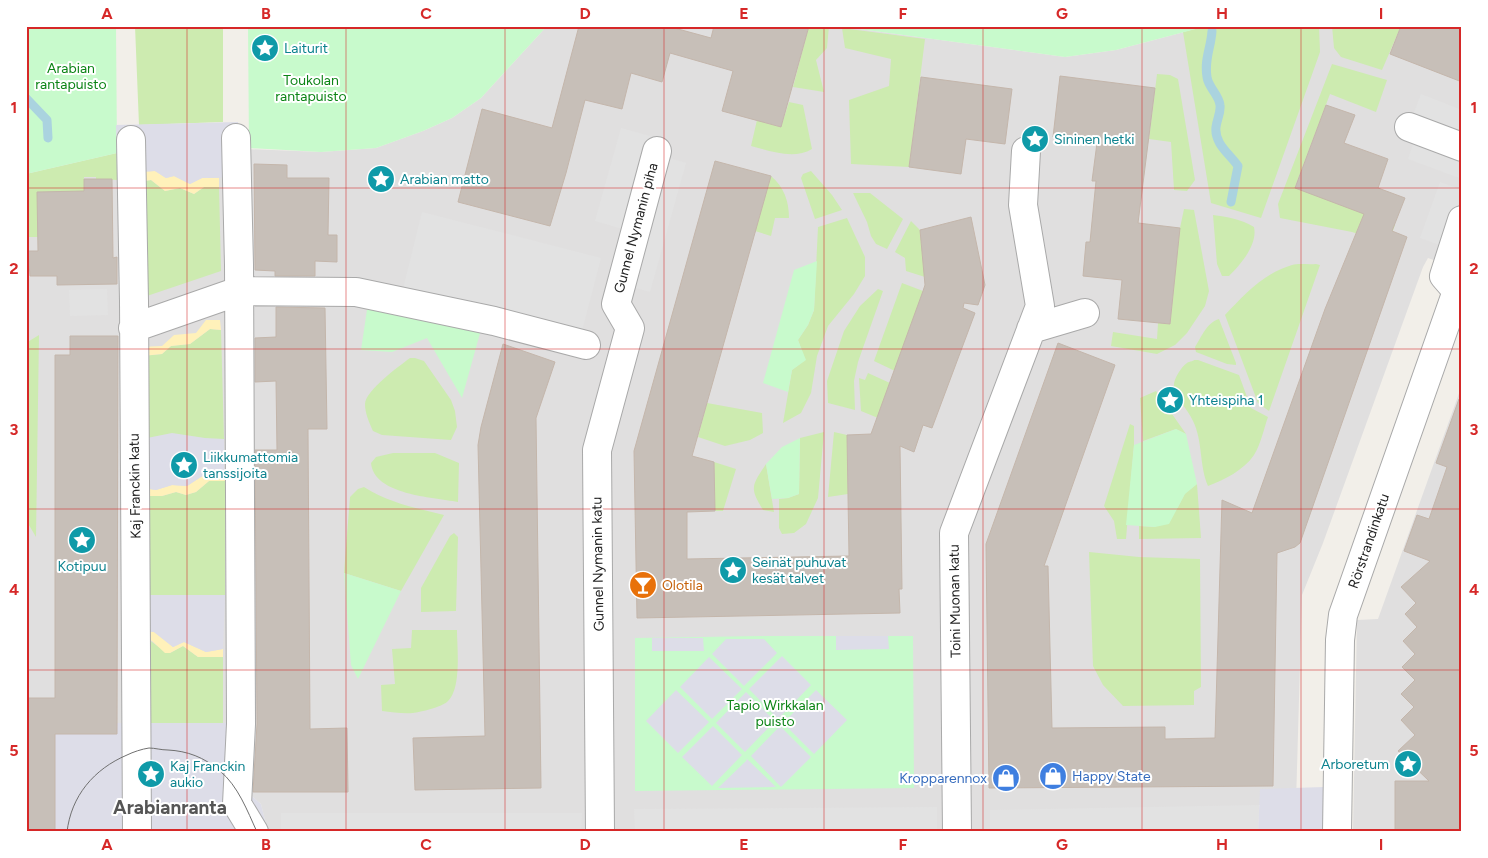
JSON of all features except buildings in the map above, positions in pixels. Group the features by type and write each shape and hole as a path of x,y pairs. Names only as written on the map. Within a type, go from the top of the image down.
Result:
{"street":[{"path":"1409,127 1462,147"},
{"path":"236,138 239,291 241,724 237,804 254,832"},
{"name":"Kaj Franckin katu","path":"131,140 137,832"},
{"name":"Gunnel Nymanin piha","path":"616,304 657,151"},
{"name":"Toini Muonan katu","path":"957,832 954,533 1040,306 1023,205 1026,151"},
{"name":"Rörstrandinkatu","path":"1337,832 1340,640 1343,615 1456,291 1444,276 1462,220"},
{"path":"133,328 239,291 356,292 494,321 586,345"},
{"name":"Gunnel Nymanin katu","path":"600,832 596,450 630,328 616,304"},
{"path":"1031,329 1085,313"}],"shaded area":[{"path":"547,26 837,26 1065,57 1116,50 1207,26 1462,26 1462,270 1428,258 1423,267 1323,543 1302,595 1296,803 1259,805 1258,832 268,832 261,804 247,792 228,723 117,723 117,734 55,734 26,832 26,174 117,153 168,146 321,152 376,148 452,118 481,98"},
{"path":"1421,94 1462,110 1462,179 1408,159 1414,141 1405,137"},
{"path":"238,122 240,177 202,178 190,184 174,176 166,178 155,171 117,173 116,125"},
{"path":"621,128 661,139 657,154 686,163 650,292 622,284 636,233 595,221"},
{"path":"1440,182 1460,189 1462,187 1462,253 1420,238"},
{"path":"422,212 601,258 581,335 403,289"},
{"path":"107,289 108,315 70,316 69,290"},
{"path":"1462,385 1462,832 1353,832 1357,620 1378,619"},
{"path":"172,433 224,439 224,474 204,475 187,486 172,485 156,490 143,488 142,439"},
{"path":"143,595 225,595 223,649 206,652 184,642 173,647 154,632 143,631"},
{"path":"836,636 888,636 889,649 836,650"},
{"path":"652,638 703,638 704,651 652,651"},
{"path":"726,639 764,639 777,653 744,686 712,654"},
{"path":"782,656 811,685 778,719 749,689"},
{"path":"709,657 742,689 712,719 680,687"},
{"path":"676,690 709,722 678,753 646,721"},
{"path":"816,690 847,720 814,754 783,723"},
{"path":"746,692 775,721 745,752 716,723"},
{"name":"Kaj Franckin aukio","path":"117,723 228,723 247,792 261,804 268,832 55,832 55,734 116,734"},
{"path":"713,726 742,755 712,786 682,757"},
{"path":"780,726 811,757 781,787 751,756"},
{"path":"747,759 776,787 718,788 746,761"},
{"path":"1324,787 1324,832 1258,832 1260,789"},
{"path":"1259,805 1258,832 990,832 990,810"},
{"path":"937,807 937,832 635,832 634,809"},
{"path":"281,813 582,813 581,832 281,832"}],"green space":[{"name":"Arabian rantapuisto","path":"26,26 116,26 117,153 26,174"},
{"path":"135,26 223,26 223,122 139,125"},
{"name":"Toukolan rantapuisto","path":"248,26 547,26 481,98 452,118 376,148 321,152 249,148"},
{"path":"809,26 829,26 827,48 816,60 824,92 793,87"},
{"path":"837,26 1207,26 1116,50 1065,57"},
{"path":"1207,26 1319,26 1320,52 1261,218 1211,203 1183,32"},
{"path":"1332,26 1401,26 1382,70 1341,57 1334,48"},
{"path":"842,28 925,39 909,167 851,164 849,100 889,86 891,59 845,48"},
{"path":"1332,64 1387,80 1376,112 1330,94 1295,187 1395,225 1388,244 1352,232 1280,218 1278,204"},
{"path":"1157,74 1170,75 1178,79 1195,180 1187,191 1174,190 1171,142 1149,139"},
{"path":"789,102 803,105 812,149 798,154 790,154 751,146 757,120 781,127"},
{"path":"117,153 117,180 84,177 84,191 38,237 26,237 26,174"},
{"path":"811,171 832,195 842,210 815,219 801,178 803,174"},
{"path":"771,176 785,195 789,218 775,218 771,236 755,231"},
{"path":"151,180 165,191 180,188 194,194 204,187 219,187 221,271 141,298 145,181"},
{"path":"853,193 870,193 903,219 887,249 876,244 871,236 867,222"},
{"path":"1184,209 1194,210 1209,291 1205,306 1187,333 1175,345 1157,354 1111,346 1113,332 1157,339 1158,323 1170,324 1180,228"},
{"path":"1213,215 1239,220 1254,227 1255,234 1251,248 1229,276 1222,276 1217,264"},
{"path":"847,218 865,257 865,276 854,294 828,326 817,356 811,393 801,413 783,423 792,370 805,360 798,340 808,325 814,310 818,227"},
{"path":"911,221 920,230 925,277 906,271 905,258 895,252"},
{"path":"817,261 814,310 808,325 798,340 806,360 792,370 788,392 763,383 794,270"},
{"path":"1292,265 1320,265 1269,411 1258,403 1225,315 1255,286 1272,273"},
{"path":"902,283 923,291 895,371 874,361"},
{"path":"878,289 883,291 858,362 854,381 855,410 828,403 827,381 844,331 860,306"},
{"path":"368,303 482,326 462,398 427,338 392,352 361,350"},
{"path":"1219,319 1236,365 1227,364 1196,352 1195,347 1205,331 1211,323"},
{"path":"210,329 221,330 224,439 142,439 142,356 162,354 171,346 190,344"},
{"path":"39,335 36,537 26,520 26,343"},
{"path":"410,358 424,361 451,400 455,411 457,427 451,440 382,435 373,431 366,411 365,404 367,398 383,379"},
{"path":"1194,360 1239,375 1251,408 1268,417 1259,446 1250,460 1233,474 1208,486 1203,470 1196,429 1191,417 1177,396 1174,386 1176,377 1182,367"},
{"path":"868,373 890,383 878,418 861,411 859,378 865,380"},
{"path":"1156,391 1186,434 1176,429 1143,441 1140,398"},
{"path":"707,403 762,413 763,433 750,440 725,446 698,437"},
{"path":"1130,424 1134,426 1134,445 1126,539 1117,539 1114,521 1104,506"},
{"path":"1176,429 1186,434 1197,484 1185,494 1169,524 1155,527 1126,525 1134,445"},
{"path":"824,432 818,498 806,524 794,533 782,534 779,528 779,499 799,494 800,438"},
{"path":"834,432 847,435 848,494 828,497"},
{"path":"800,438 799,494 788,498 772,499 766,464 782,447"},
{"path":"393,453 435,453 459,463 458,502 406,493 382,482 375,474 371,463 376,457"},
{"path":"714,462 736,469 723,511 715,511"},
{"path":"766,464 774,512 763,510 754,491 755,482"},
{"path":"209,481 225,481 225,595 143,595 143,496 162,496 176,492 186,495 196,492"},
{"path":"1197,484 1201,538 1139,539 1139,526 1155,527 1178,507 1185,493"},
{"path":"364,487 393,501 444,515 401,591 344,573 350,497 358,489"},
{"path":"454,533 458,537 456,611 421,612 421,588 450,536"},
{"path":"1089,552 1139,557 1200,559 1201,687 1194,691 1194,705 1123,706 1103,685 1093,666"},
{"path":"344,573 401,591 358,679 351,665"},
{"path":"412,630 457,630 458,668 455,688 447,702 431,709 409,713 382,711 381,685 395,684 392,649 411,648"},
{"path":"142,636 170,653 183,646 198,657 223,657 223,724 143,724"},
{"name":"Tapio Wirkkalan puisto","path":"913,636 914,788 635,791 635,638"}],"sand":[{"path":"155,171 166,178 174,176 190,184 202,178 219,178 219,187 204,187 194,194 180,188 165,191 151,180 145,181 141,172"},
{"path":"206,320 220,320 221,330 210,329 190,344 171,346 162,354 142,356 141,347 162,346 174,335 196,333"},
{"path":"224,474 225,481 209,481 196,492 186,495 176,492 162,496 143,496 143,488 156,490 172,485 187,486 204,475"},
{"path":"143,631 154,632 173,647 184,642 206,652 223,649 223,657 198,657 183,646 170,653 165,653 152,641 142,636"}],"waterway":[{"path":"1212,31 1206,71 1208,81 1220,105 1216,127 1217,139 1238,166 1231,202"},
{"path":"26,98 47,120 48,138"}],"tram line":[{"path":"67,832 73,807 86,785 104,768 115,761 149,748 189,753 202,758 214,766 237,791 257,832"}],"place":[{"name":"Laiturit","path":"265,48"},
{"name":"Sininen hetki","path":"1035,139"},
{"name":"Arabian matto","path":"381,179"},
{"name":"Yhteispiha 1","path":"1170,400"},
{"name":"Liikkumattomia tanssijoita","path":"184,465"},
{"name":"Kotipuu","path":"82,540"},
{"name":"Seinät puhuvat kesät talvet","path":"733,570"},
{"name":"Olotila","path":"643,585"},
{"name":"Arboretum","path":"1408,764"},
{"name":"Kaj Franckin aukio","path":"151,774"},
{"name":"Happy State","path":"1053,776"},
{"name":"Kropparennox","path":"1006,778"}],"district":[{"name":"Arabianranta","path":"170,807"}]}
